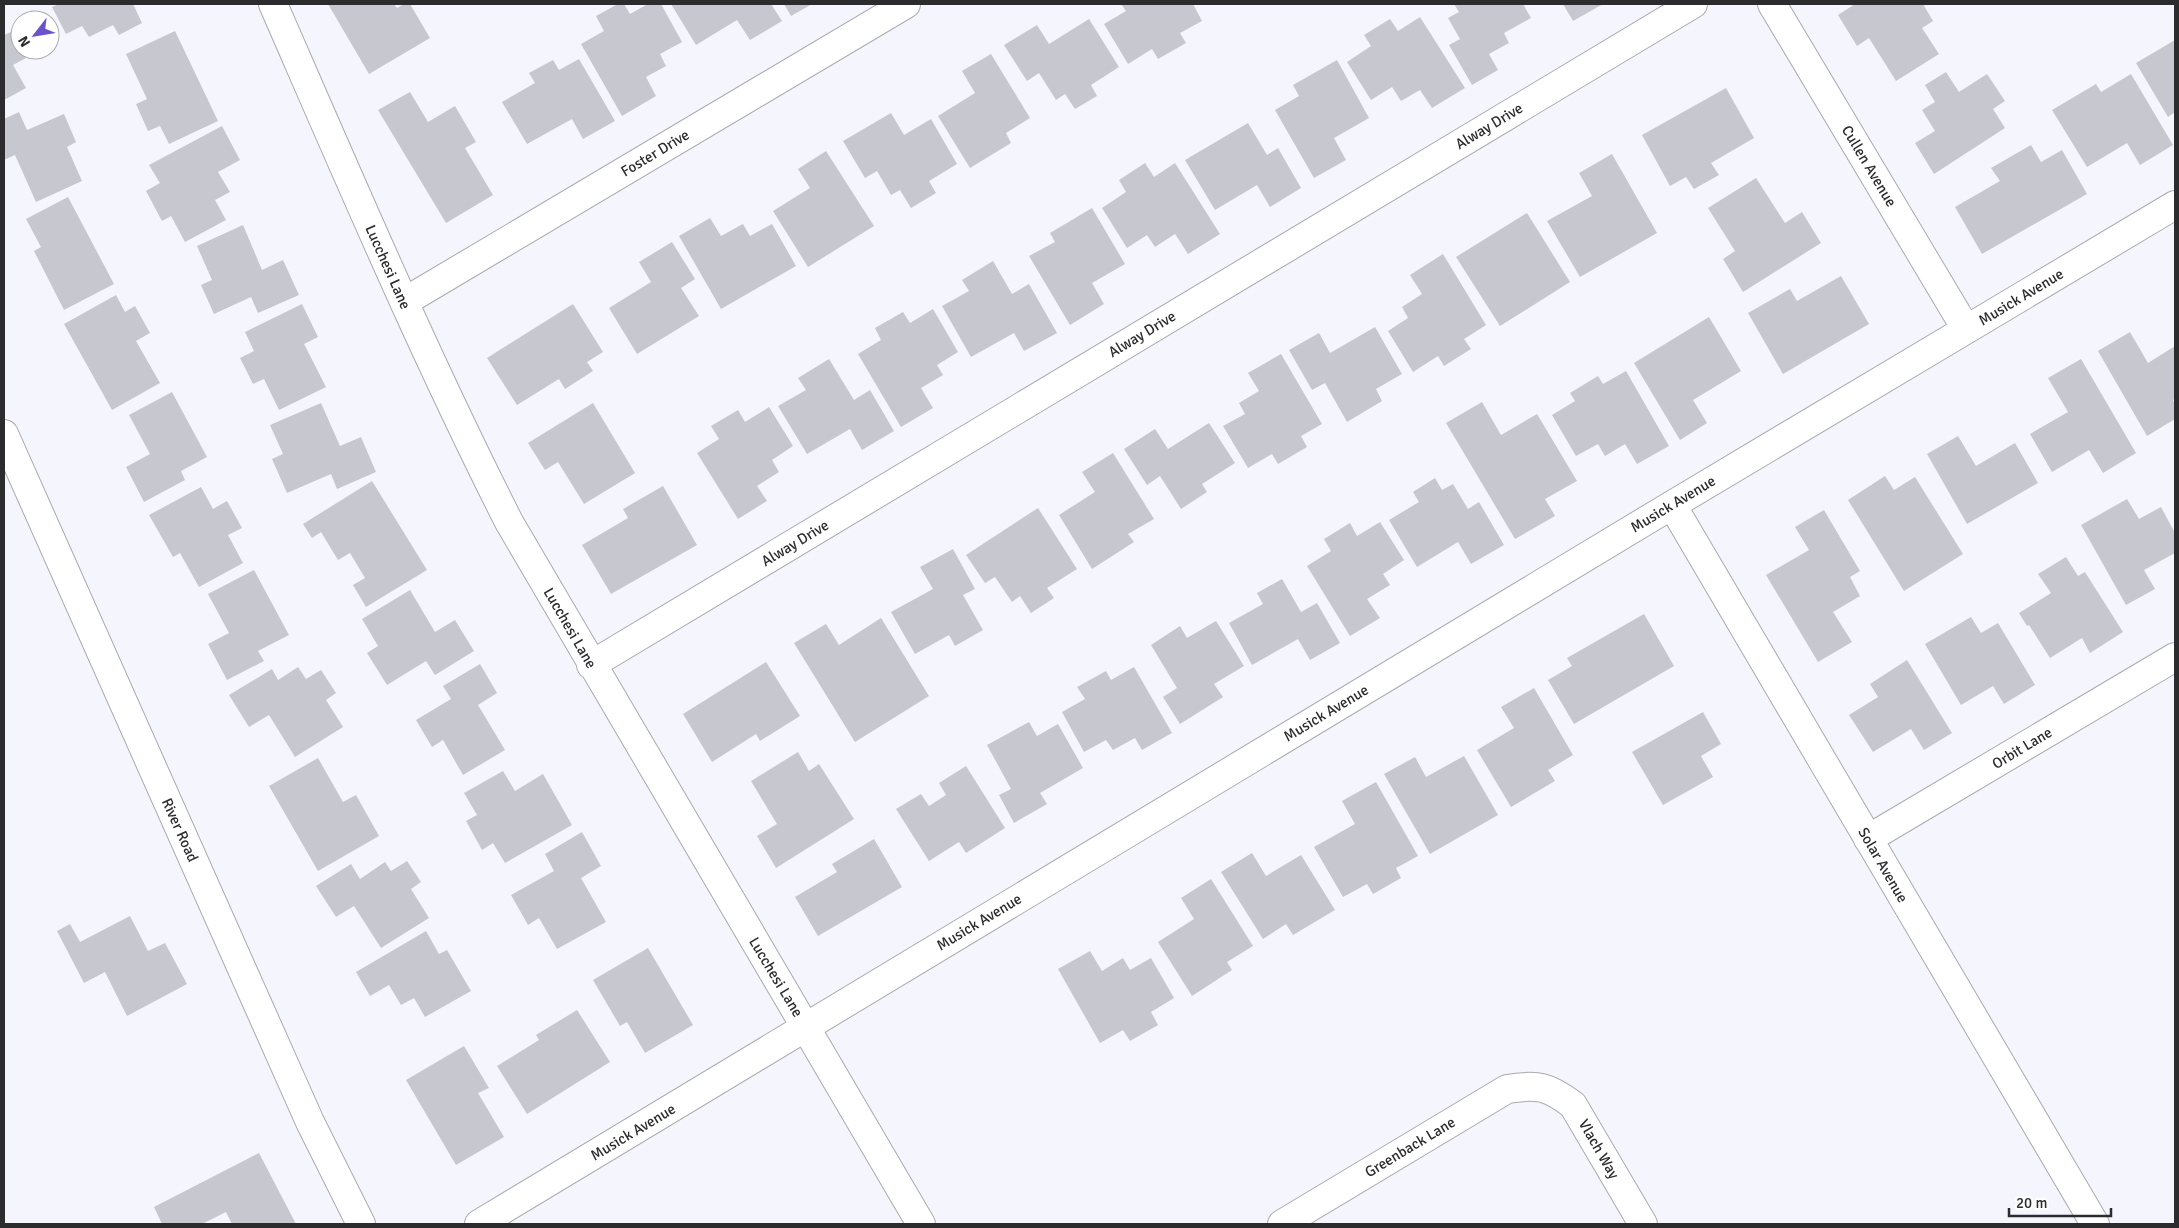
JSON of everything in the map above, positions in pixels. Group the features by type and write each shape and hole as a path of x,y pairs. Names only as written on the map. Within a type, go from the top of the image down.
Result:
{"street":[{"name":"Lucchesi Lane","path":"273,4 404,302 464,433 509,522 591,665 806,1026 921,1224"},
{"name":"Foster Drive","path":"404,302 906,4"},
{"name":"Alway Drive","path":"591,665 1693,4"},
{"name":"Cullen Avenue","path":"1772,4 1966,329"},
{"name":"Musick Avenue","path":"479,1224 1672,504 2175,205"},
{"name":"River Road","path":"4,434 310,1122 360,1224"},
{"name":"Solar Avenue","path":"1672,504 2095,1224"},
{"name":"Orbit Lane","path":"1868,839 2175,658"},
{"name":"Greenback Lane","path":"1282,1224 1507,1089 1529,1085 1542,1086"},
{"name":"Vlach Way","path":"1542,1086 1557,1093 1573,1105 1643,1224"}],"building":[{"path":"59,4 133,4 142,23 119,35 113,25 89,37 82,26 66,34 60,22 60,10 54,10 52,7"},
{"path":"328,4 394,4 397,8 404,4 410,4 430,38 369,74"},
{"path":"618,4 624,4 630,14 648,4 661,4 682,42 660,54 666,66 646,77 656,96 622,116 581,44 604,31 596,16"},
{"path":"671,4 771,4 782,21 750,40 737,20 696,45"},
{"path":"784,4 812,4 791,16"},
{"path":"1121,4 1193,4 1202,21 1180,33 1186,43 1158,59 1152,49 1128,64 1104,24 1126,11"},
{"path":"1454,4 1523,4 1531,18 1504,33 1509,43 1489,54 1498,70 1472,85 1449,45 1460,39 1448,18 1459,12"},
{"path":"1563,4 1603,4 1573,21"},
{"path":"1855,4 1923,4 1933,21 1922,28 1939,54 1896,81 1869,38 1857,46 1838,15"},
{"path":"1420,17 1465,88 1432,108 1420,90 1401,101 1392,87 1371,100 1347,62 1371,46 1364,35 1390,19 1398,31"},
{"path":"1089,19 1119,67 1091,85 1097,96 1075,109 1065,94 1056,100 1039,73 1027,81 1004,45 1037,25 1049,44"},
{"path":"175,31 218,121 169,144 160,126 148,131 136,104 147,99 126,54"},
{"path":"10,32 10,60 22,60 13,65 26,88 4,100 4,35"},
{"path":"2175,40 2175,112 2168,117 2136,63"},
{"path":"991,54 1030,118 1006,133 1011,143 970,168 938,116 975,93 962,71"},
{"path":"579,59 615,121 583,139 572,119 527,144 502,102 535,83 529,73 553,60 559,70"},
{"path":"1337,60 1369,118 1334,138 1346,160 1314,178 1275,110 1299,96 1293,85"},
{"path":"1946,72 1959,92 1987,74 2005,101 1993,109 2005,128 1934,174 1915,143 1935,131 1922,110 1935,102 1925,85"},
{"path":"2131,74 2173,145 2140,165 2127,143 2087,167 2052,110 2096,84 2101,92"},
{"path":"1726,88 1754,138 1711,163 1719,175 1694,189 1686,177 1670,186 1642,135"},
{"path":"410,92 428,122 455,106 476,142 465,148 493,195 446,223 378,110"},
{"path":"19,112 27,130 64,114 76,142 67,147 82,181 36,202 15,155 4,160 4,119"},
{"path":"891,113 904,135 931,119 957,164 929,181 936,193 911,208 900,190 891,195 877,171 865,178 843,141"},
{"path":"1248,123 1267,155 1278,148 1301,188 1270,207 1257,185 1215,210 1185,160"},
{"path":"222,126 240,160 218,172 230,192 215,200 226,220 185,242 171,216 162,221 146,191 160,183 149,165"},
{"path":"2031,145 2041,162 2062,150 2087,194 1982,254 1955,207 2000,181 1991,168"},
{"path":"826,151 874,226 808,267 773,211 810,188 798,169"},
{"path":"1612,154 1657,233 1580,277 1547,221 1592,196 1579,173"},
{"path":"1145,163 1154,177 1175,163 1220,234 1188,254 1175,234 1155,247 1147,235 1127,248 1102,208 1126,192 1119,180"},
{"path":"1756,178 1785,223 1802,212 1821,243 1743,292 1723,259 1735,251 1708,208"},
{"path":"68,197 114,284 64,310 34,251 41,247 26,219"},
{"path":"1092,208 1125,264 1092,283 1104,304 1070,325 1029,256 1055,242 1050,233"},
{"path":"1527,213 1570,282 1500,326 1456,257"},
{"path":"710,218 721,236 743,224 750,236 772,224 796,266 721,309 679,236"},
{"path":"243,225 262,270 283,260 299,295 258,313 251,297 214,314 201,285 212,280 197,246"},
{"path":"672,242 695,279 681,288 699,316 637,354 609,308 651,282 639,262"},
{"path":"1443,254 1486,325 1464,339 1471,349 1444,366 1438,356 1413,372 1388,331 1408,318 1402,307 1422,294 1410,275"},
{"path":"993,261 1012,294 1029,284 1057,333 1024,351 1014,333 971,357 942,306 969,291 962,280"},
{"path":"1841,276 1869,324 1783,374 1748,313 1790,289 1797,301"},
{"path":"116,295 125,312 135,306 150,333 136,341 160,383 112,410 64,324"},
{"path":"302,304 318,337 304,344 326,387 279,410 264,379 253,384 240,358 254,351 245,332"},
{"path":"573,304 603,352 587,362 593,371 565,389 559,379 517,405 487,358"},
{"path":"933,309 958,352 937,365 943,375 921,388 933,408 901,427 858,354 881,340 875,328 903,312 910,323"},
{"path":"1709,317 1741,371 1693,400 1707,423 1680,440 1634,363"},
{"path":"1375,327 1402,374 1376,389 1382,401 1347,422 1325,383 1312,390 1289,350 1319,333 1330,353"},
{"path":"2130,332 2148,363 2175,346 2175,399 2173,400 2175,404 2175,419 2147,436 2098,351"},
{"path":"1281,354 1322,424 1301,436 1307,447 1278,464 1272,454 1248,468 1223,426 1245,414 1239,403 1259,391 1248,373"},
{"path":"829,359 854,400 870,390 894,431 862,450 850,429 807,454 778,406 806,390 798,378"},
{"path":"2081,359 2136,453 2103,473 2089,450 2052,472 2030,434 2068,412 2048,378"},
{"path":"1626,371 1669,446 1637,464 1625,444 1605,456 1598,444 1576,456 1552,415 1575,401 1570,393 1598,376 1603,384"},
{"path":"172,392 207,457 181,471 185,480 144,502 126,467 150,454 129,415"},
{"path":"1482,402 1501,435 1537,414 1577,481 1545,499 1555,516 1515,539 1446,423"},
{"path":"321,403 340,446 361,437 376,472 337,489 331,474 287,493 272,459 283,454 270,425"},
{"path":"593,403 635,473 584,504 558,462 545,470 528,443"},
{"path":"769,407 793,446 772,460 779,472 757,486 767,501 738,519 697,453 719,439 711,426 738,410 745,422"},
{"path":"1209,423 1235,463 1202,484 1207,492 1181,509 1160,476 1147,485 1124,449 1155,429 1168,449"},
{"path":"1958,436 1976,466 2015,443 2038,483 1967,524 1927,454"},
{"path":"1113,453 1154,519 1128,534 1134,542 1092,569 1059,515 1095,492 1082,472"},
{"path":"1885,476 1894,490 1915,477 1963,554 1904,591 1848,500"},
{"path":"1435,478 1442,490 1453,484 1468,509 1479,502 1504,545 1471,564 1458,542 1417,567 1389,520 1419,502 1413,492"},
{"path":"372,481 427,570 366,607 353,585 365,578 350,553 338,560 321,532 312,538 303,524"},
{"path":"663,486 697,545 611,594 582,545 628,518 623,509"},
{"path":"201,487 213,509 227,501 242,528 228,535 243,563 199,587 180,553 173,557 149,515"},
{"path":"2127,499 2139,519 2161,507 2175,533 2175,553 2144,570 2155,589 2126,605 2081,525"},
{"path":"1038,508 1077,569 1047,588 1054,598 1031,613 1020,596 1012,602 995,577 985,583 966,555"},
{"path":"1824,510 1860,571 1850,577 1860,596 1833,612 1852,642 1818,662 1766,575 1809,550 1795,527"},
{"path":"1380,522 1404,560 1383,574 1390,585 1367,599 1380,618 1350,636 1307,566 1331,551 1324,539 1350,523 1357,536"},
{"path":"953,549 975,589 963,595 983,630 955,646 949,635 915,654 891,612 933,589 920,567"},
{"path":"2066,557 2078,576 2085,572 2123,632 2090,653 2082,638 2050,658 2019,613 2051,593 2038,574"},
{"path":"254,570 289,635 258,651 264,661 227,680 208,644 229,633 208,594"},
{"path":"1282,579 1301,612 1317,603 1340,643 1310,660 1298,639 1252,665 1229,623 1263,604 1257,593"},
{"path":"410,590 435,632 455,620 474,651 435,675 426,661 387,685 367,653 378,646 362,619"},
{"path":"1644,614 1674,666 1574,724 1548,680 1572,666 1567,658"},
{"path":"1971,617 1981,633 1998,623 2035,685 2004,704 1993,686 1961,705 1925,644"},
{"path":"881,618 929,696 855,742 794,643 826,624 839,645"},
{"path":"1216,621 1244,666 1214,684 1223,697 1180,724 1163,697 1177,688 1151,645 1180,626 1187,638"},
{"path":"1907,660 1952,733 1924,750 1911,729 1873,752 1849,715 1878,697 1870,684"},
{"path":"766,662 800,716 760,741 756,734 712,762 683,714"},
{"path":"480,664 497,693 478,705 505,750 463,775 443,740 432,747 416,720 451,699 443,686"},
{"path":"298,667 306,679 321,670 336,693 326,700 343,727 295,757 269,715 249,727 229,695 272,669 278,680"},
{"path":"1134,667 1172,733 1142,750 1135,738 1113,750 1106,740 1084,752 1062,712 1085,699 1077,687 1106,671 1111,680"},
{"path":"1534,688 1573,755 1548,770 1555,781 1511,807 1477,750 1514,728 1501,707"},
{"path":"1703,712 1721,744 1701,756 1713,777 1663,805 1632,752"},
{"path":"1029,722 1037,736 1058,724 1083,768 1040,793 1047,804 1014,823 999,795 1011,789 987,745"},
{"path":"798,752 809,771 819,764 854,819 776,868 757,836 777,824 751,781"},
{"path":"1464,756 1498,815 1430,854 1384,774 1415,757 1426,777"},
{"path":"318,758 343,802 356,795 379,836 318,871 269,786"},
{"path":"966,766 1005,828 966,853 959,842 929,861 896,809 921,794 929,806 946,795 939,783"},
{"path":"503,771 515,791 543,774 572,825 505,863 493,843 482,850 466,821 477,815 464,793"},
{"path":"1376,782 1418,856 1396,868 1401,878 1373,894 1367,884 1343,897 1314,847 1355,824 1342,801"},
{"path":"582,832 601,866 581,878 606,922 557,949 539,918 528,925 511,895 554,871 545,854"},
{"path":"874,839 902,887 818,936 795,897 837,872 832,864"},
{"path":"1252,853 1266,876 1301,855 1335,910 1293,935 1286,924 1263,939 1221,872"},
{"path":"407,861 421,882 411,889 429,918 381,948 354,906 336,917 316,886 351,864 360,879 385,862 391,871"},
{"path":"1211,879 1253,946 1227,962 1232,970 1192,996 1158,942 1194,919 1181,898"},
{"path":"130,916 148,951 165,943 187,984 127,1016 105,972 84,983 57,931 70,924 80,942"},
{"path":"426,931 439,954 447,950 471,991 425,1017 414,998 401,1005 389,985 370,996 356,972"},
{"path":"648,948 693,1025 645,1053 627,1022 620,1026 593,980"},
{"path":"1090,951 1102,971 1123,958 1130,970 1151,958 1174,998 1151,1012 1158,1025 1130,1041 1123,1030 1100,1043 1058,969"},
{"path":"577,1010 610,1062 527,1114 497,1066 539,1040 536,1035"},
{"path":"464,1046 489,1088 478,1093 504,1137 456,1165 406,1080"},
{"path":"259,1153 296,1224 232,1224 226,1212 202,1224 162,1224 154,1207"}]}
